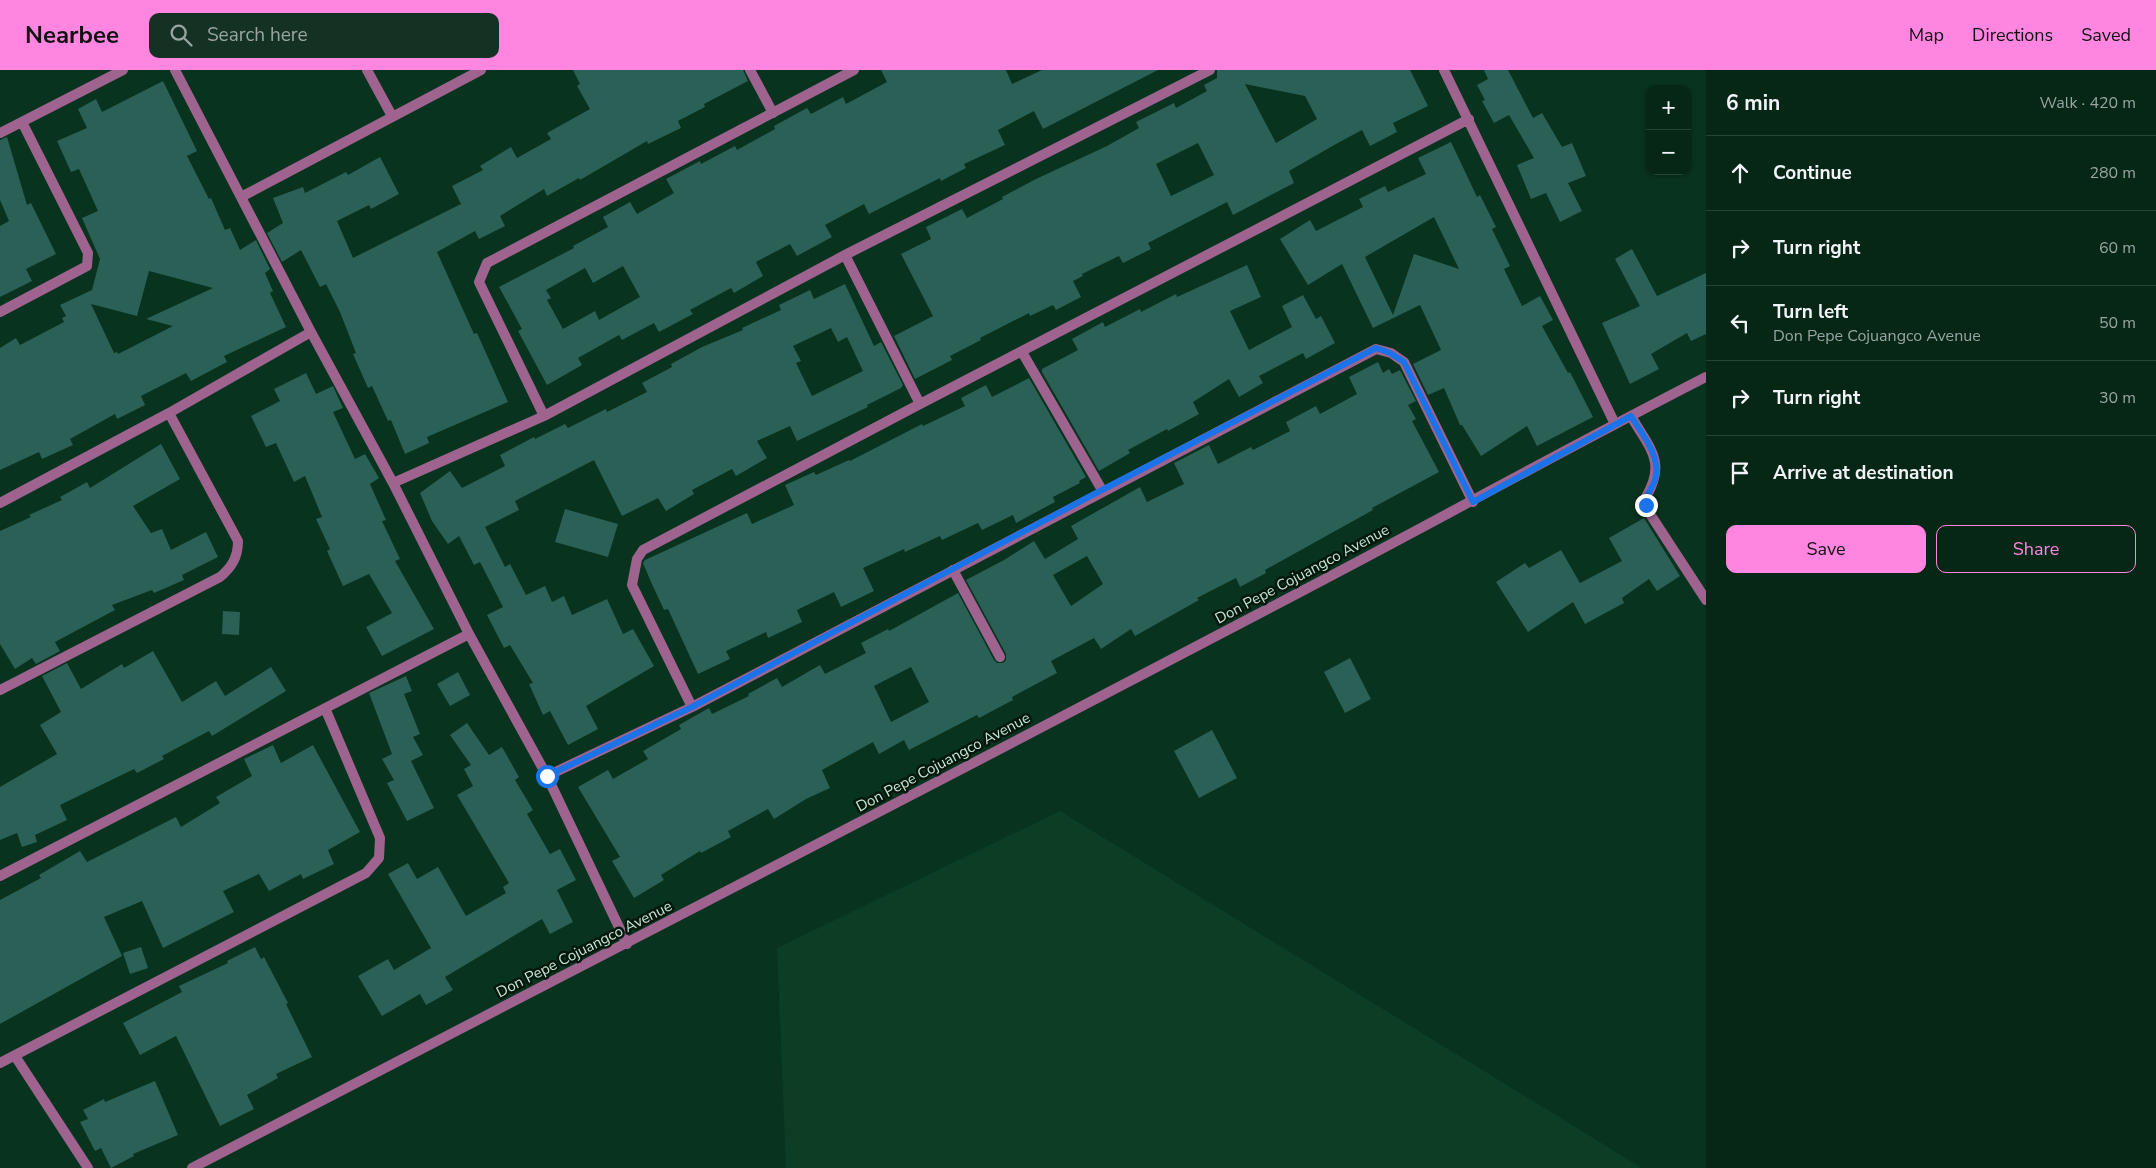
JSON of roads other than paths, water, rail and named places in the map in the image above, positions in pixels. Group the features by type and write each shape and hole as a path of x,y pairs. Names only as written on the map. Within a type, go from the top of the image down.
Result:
{"street":[{"path":"0,133 123,70"},
{"path":"175,70 311,332 393,483 469,634 547,776 627,944"},
{"path":"367,70 392,116"},
{"path":"241,197 481,70"},
{"path":"750,70 773,113"},
{"path":"544,416 479,282 487,263 854,70"},
{"path":"393,483 544,416 845,255 1210,70"},
{"path":"1444,70 1615,424"},
{"path":"692,707 632,584 637,559 643,550 1469,119"},
{"path":"0,312 87,266 89,260 88,253 22,122"},
{"path":"845,255 920,404"},
{"path":"0,503 169,413 311,332"},
{"path":"547,776 692,707 1102,490 1376,348 1390,353 1404,362 1473,502"},
{"path":"1022,352 1102,490"},
{"name":"Don Pepe Cojuangco Avenue","path":"192,1168 627,944 1473,502 1615,424 1706,377"},
{"path":"0,690 220,578 230,569 238,550 238,541 169,413"},
{"path":"1631,416 1657,462 1655,480 1646,497 1650,514 1706,600"},
{"path":"953,570 1000,658"},
{"path":"0,876 469,634"},
{"path":"0,1063 366,873 379,858 380,838 325,708"},
{"path":"15,1056 88,1168"}]}
